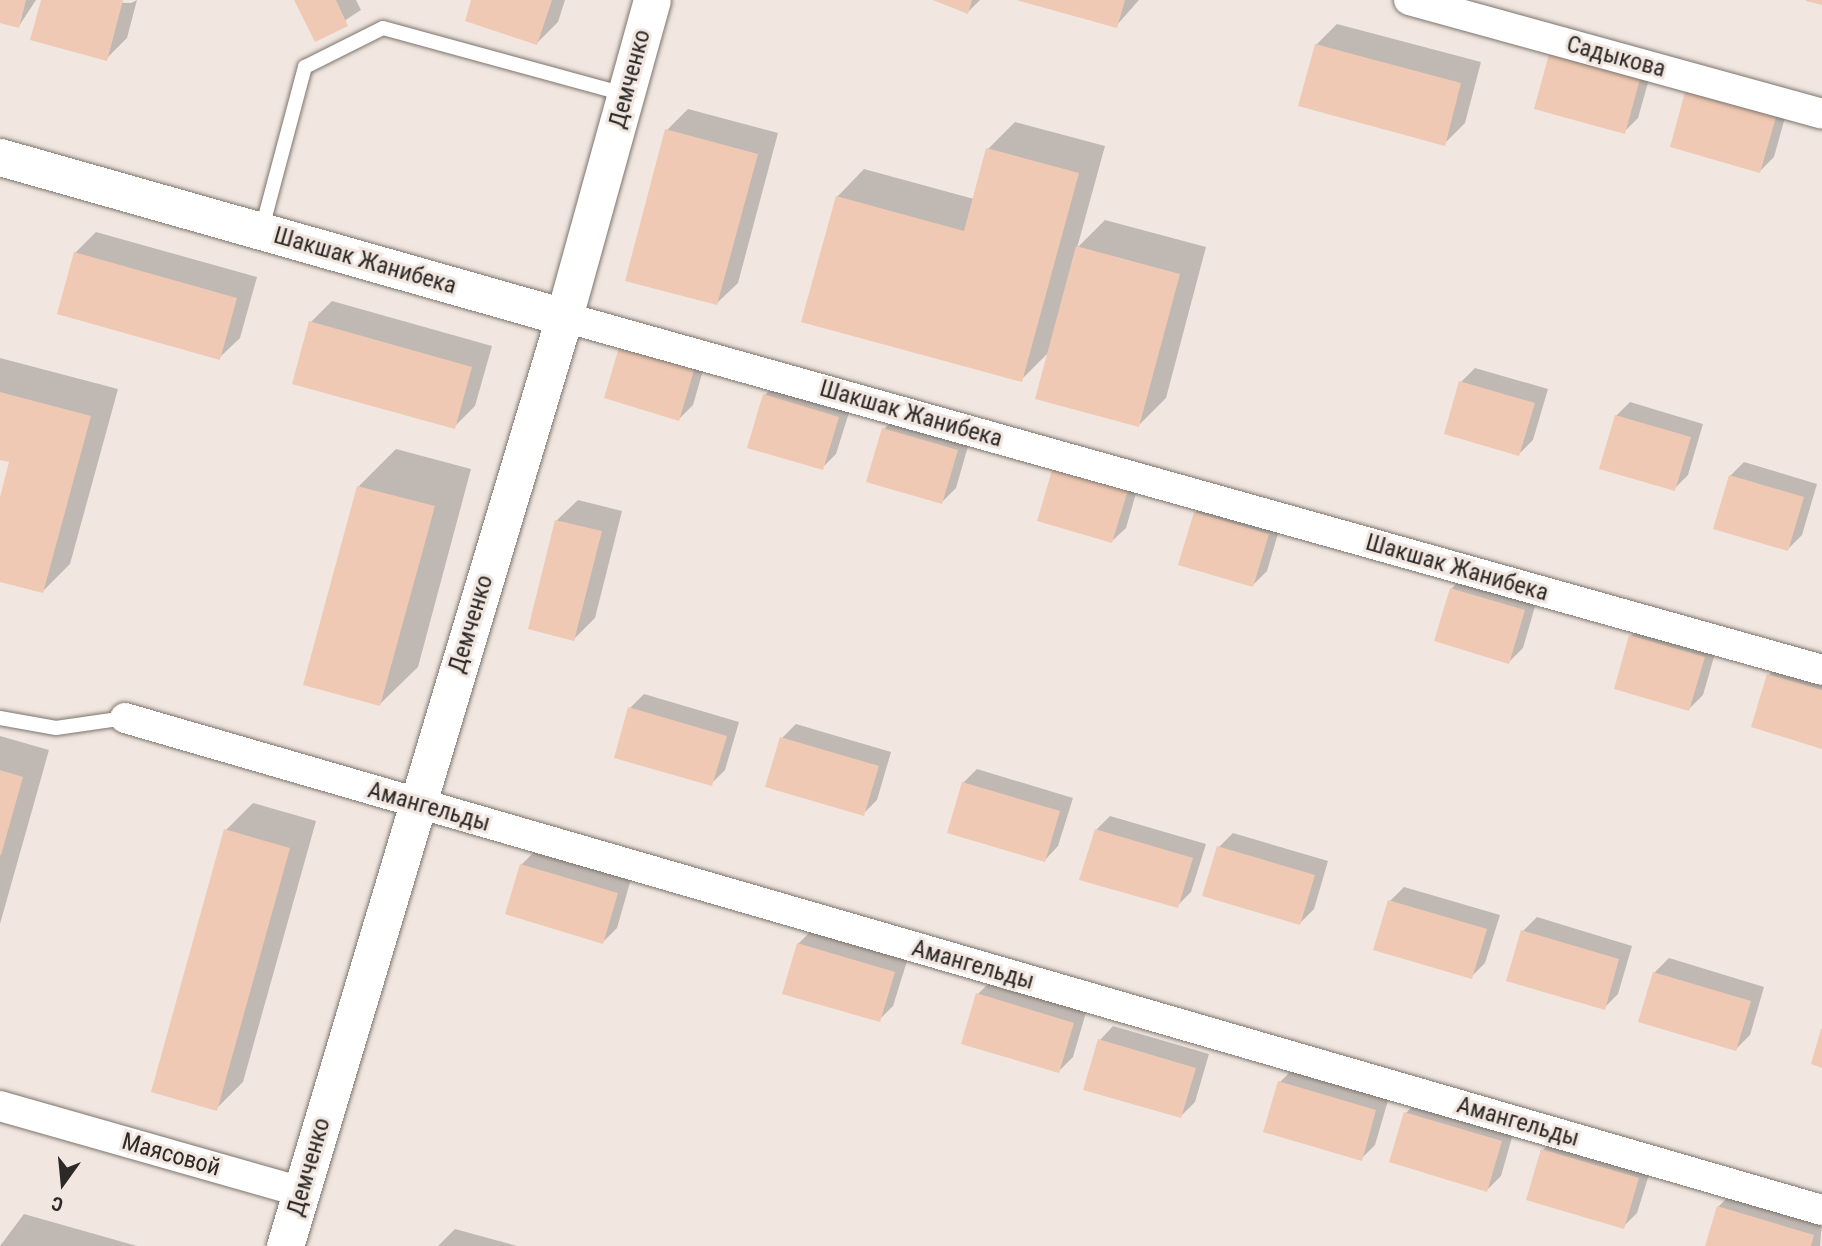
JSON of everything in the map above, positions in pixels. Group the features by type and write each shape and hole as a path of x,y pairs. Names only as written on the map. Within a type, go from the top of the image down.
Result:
{"street":[{"name":"Демченко","path":"285,1246 564,317 652,0"},
{"name":"Садыкова","path":"1409,0 1822,114"},
{"name":"Шакшак Жанибека","path":"0,157 1822,670"},
{"name":"Амангельды","path":"125,719 1822,1210"},
{"name":"Маясовой","path":"0,1106 301,1192"}],"lane":[{"path":"261,232 305,67 383,28 625,94"},
{"path":"0,718 56,728 125,719"}],"building":[{"path":"0,0 26,0 19,28 0,23"},
{"path":"41,0 123,0 107,61 30,40"},
{"path":"294,0 336,0 348,26 315,42"},
{"path":"471,0 552,0 537,45 465,21"},
{"path":"933,0 972,0 968,14"},
{"path":"1016,0 1125,0 1117,28"},
{"path":"1822,0 1822,5 1806,1"},
{"path":"1315,44 1461,83 1445,146 1298,106"},
{"path":"1549,54 1640,79 1625,134 1534,109"},
{"path":"1685,92 1776,117 1760,173 1670,147"},
{"path":"665,129 758,154 717,305 625,281"},
{"path":"986,148 1079,173 1022,382 801,322 836,196 964,231"},
{"path":"1076,246 1180,274 1139,427 1035,399"},
{"path":"74,252 237,298 220,360 57,314"},
{"path":"309,321 472,367 455,429 292,384"},
{"path":"620,344 695,367 679,421 604,398"},
{"path":"1459,381 1535,403 1519,456 1444,434"},
{"path":"0,392 91,416 43,593 0,582 0,497 9,462 0,460"},
{"path":"763,394 839,417 823,470 747,448"},
{"path":"1615,415 1691,437 1675,491 1599,469"},
{"path":"882,428 958,450 942,504 866,482"},
{"path":"1053,467 1128,490 1112,543 1037,521"},
{"path":"1729,475 1804,497 1788,551 1713,529"},
{"path":"357,486 435,506 380,706 303,685"},
{"path":"1194,512 1269,534 1253,587 1178,565"},
{"path":"555,520 602,531 574,641 528,629"},
{"path":"1450,588 1525,610 1509,664 1434,641"},
{"path":"1629,635 1705,657 1689,711 1614,689"},
{"path":"1767,674 1822,690 1822,749 1751,727"},
{"path":"628,707 727,736 712,786 614,758"},
{"path":"780,737 879,766 864,816 765,787"},
{"path":"0,770 23,777 1,855 0,855"},
{"path":"962,782 1060,811 1045,862 947,833"},
{"path":"224,829 290,848 217,1111 151,1092"},
{"path":"1095,829 1193,858 1178,908 1079,880"},
{"path":"1217,846 1315,875 1300,925 1202,896"},
{"path":"520,864 618,893 603,944 505,914"},
{"path":"1388,900 1487,929 1472,979 1373,950"},
{"path":"1521,930 1619,959 1605,1010 1506,981"},
{"path":"797,943 895,972 880,1022 782,994"},
{"path":"1653,972 1751,1001 1736,1051 1638,1022"},
{"path":"976,993 1074,1023 1059,1073 961,1044"},
{"path":"1822,1029 1822,1068 1811,1064"},
{"path":"1098,1039 1196,1068 1181,1118 1083,1090"},
{"path":"1278,1081 1376,1110 1362,1161 1263,1132"},
{"path":"1404,1112 1502,1141 1487,1192 1389,1162"},
{"path":"1541,1149 1639,1178 1624,1229 1526,1200"},
{"path":"1717,1206 1814,1235 1811,1246 1705,1246"}]}
